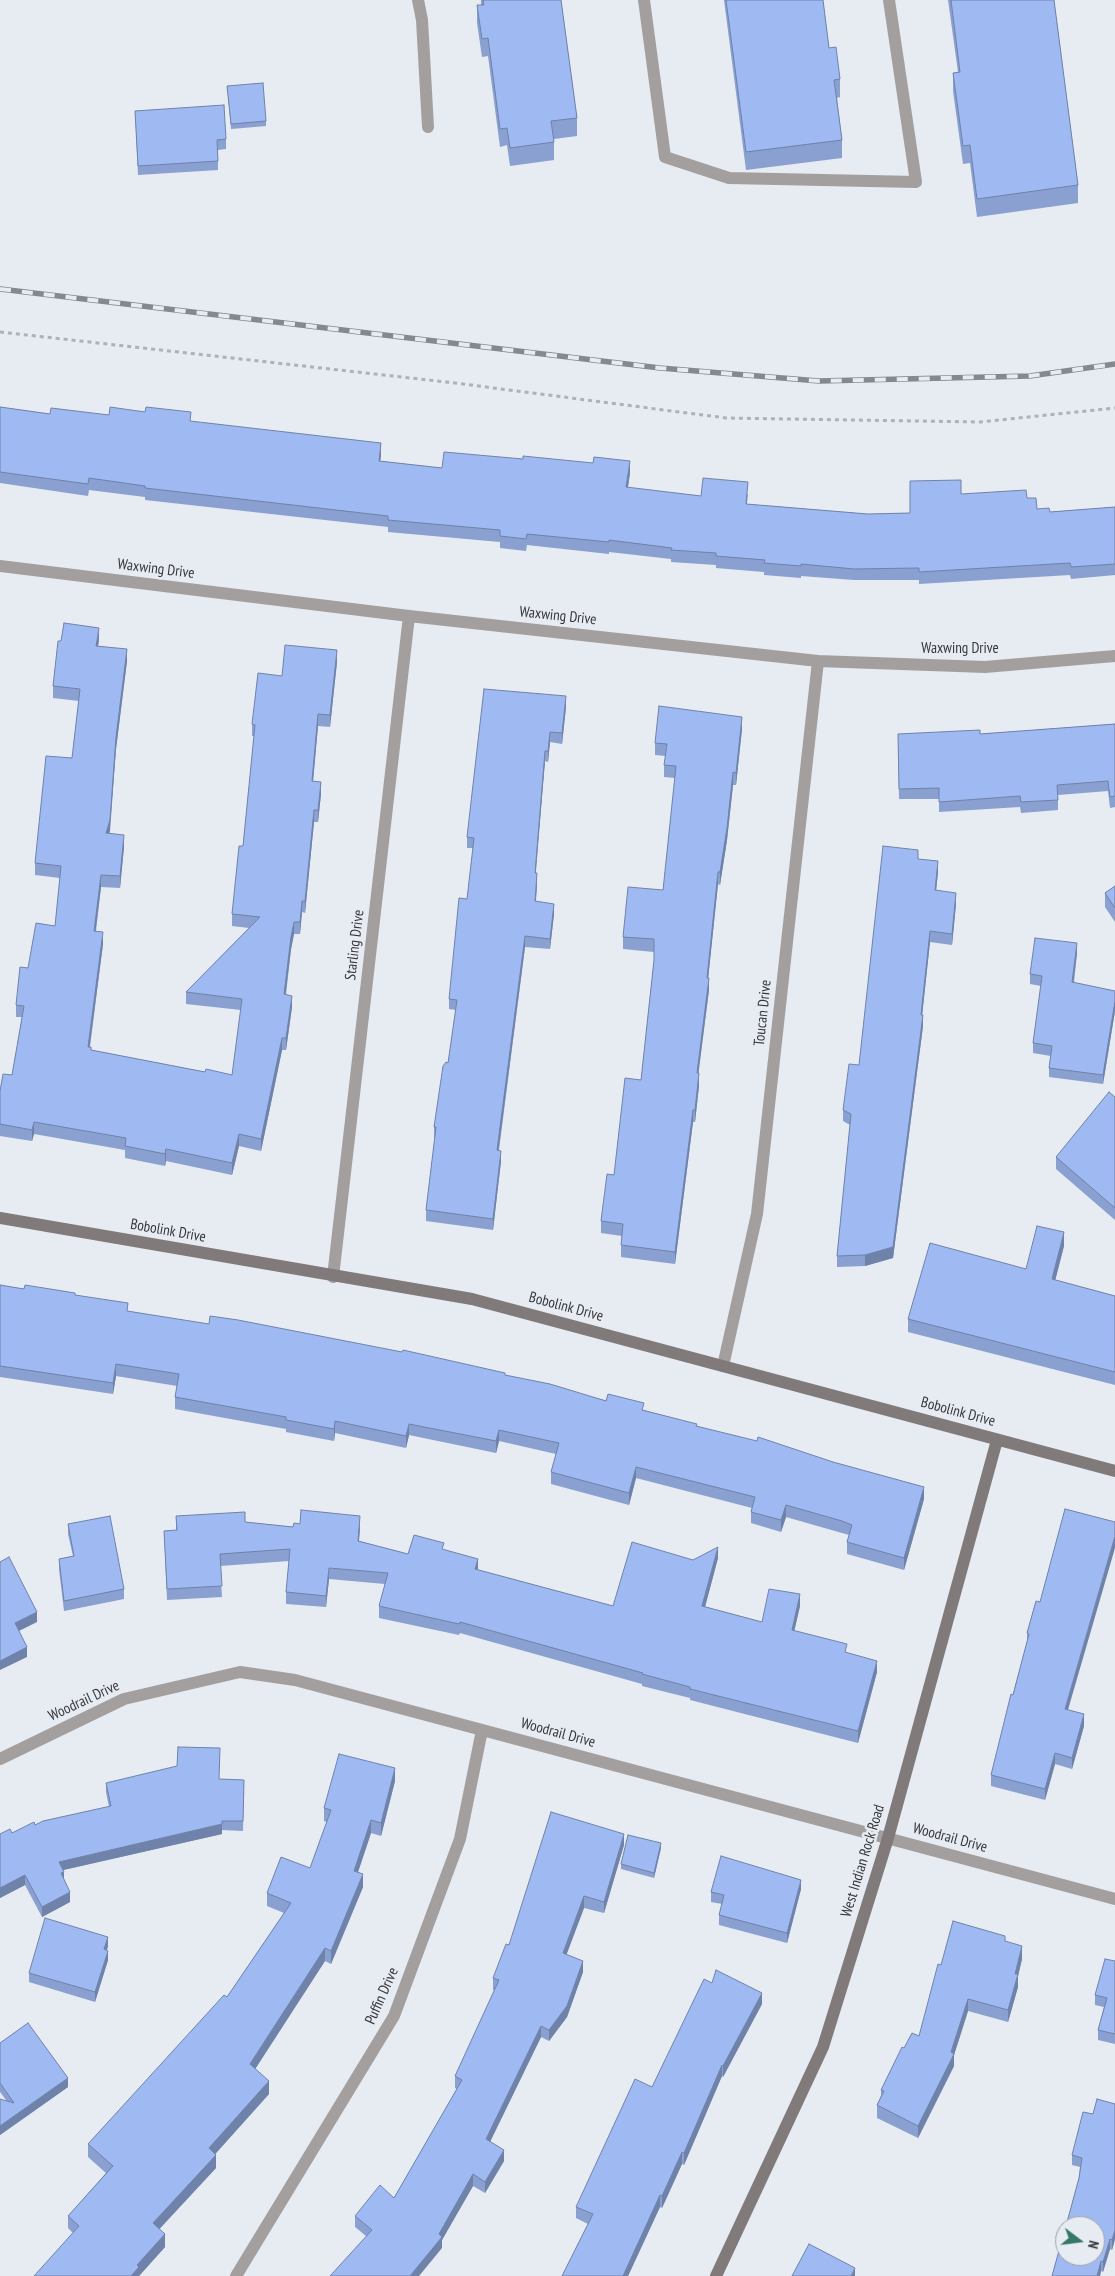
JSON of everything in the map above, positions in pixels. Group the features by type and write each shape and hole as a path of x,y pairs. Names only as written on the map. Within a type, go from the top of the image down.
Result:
{"street":[{"path":"418,0 422,20 428,127"},
{"path":"644,0 665,157 729,178 916,182 889,0"},
{"name":"Waxwing Drive","path":"0,566 409,616 818,661 985,667 1115,656"},
{"name":"Starling Drive","path":"332,1276 409,616"},
{"name":"Toucan Drive","path":"723,1366 757,1214 818,661"},
{"name":"Bobolink Drive","path":"0,1218 472,1299 1115,1471"},
{"name":"West Indian Rock Road","path":"716,2276 823,2047 888,1838 997,1440"},
{"name":"Woodrail Drive","path":"0,1759 124,1699 240,1672 295,1680 1115,1899"},
{"name":"Puffin Drive","path":"236,2276 394,2016 460,1839 482,1730"}],"path":[{"path":"0,332 454,383 726,418 980,422 1115,408"}],"building":[{"path":"483,0 561,0 577,118 551,121 554,142 510,148 507,128 500,129 488,38 482,39 477,5 484,5"},
{"path":"726,0 823,0 829,48 836,47 840,79 834,80 842,140 746,152"},
{"path":"951,0 1054,0 1078,185 977,199 970,145 963,146 953,73 960,72"},
{"path":"263,83 266,121 231,124 227,86"},
{"path":"224,105 226,139 217,140 218,161 138,166 135,111"},
{"path":"0,407 50,414 51,408 109,415 110,407 145,412 146,407 191,412 190,421 381,443 379,461 442,468 444,452 523,459 523,456 593,463 594,457 630,461 626,487 701,496 703,478 748,482 746,504 868,514 910,513 910,481 961,480 961,494 1026,490 1027,498 1036,498 1037,509 1049,508 1050,512 1115,507 1115,564 1071,567 1070,563 919,572 919,568 854,569 764,563 765,560 716,556 716,553 671,550 672,548 609,540 609,542 527,534 526,539 500,536 500,530 388,520 388,516 145,488 145,486 89,478 88,484 0,472"},
{"path":"64,623 99,628 96,646 127,649 116,737 110,820 106,833 124,835 120,876 101,875 94,931 103,932 88,1047 91,1047 91,1050 205,1072 206,1069 232,1075 242,999 186,992 260,917 232,914 239,846 243,846 255,725 252,724 258,673 282,676 285,645 337,650 330,715 318,714 312,781 321,782 318,810 314,810 305,901 302,901 300,922 294,922 291,937 284,994 292,996 286,1038 282,1038 261,1139 239,1134 232,1163 166,1149 165,1154 125,1146 126,1138 34,1122 32,1130 0,1124 0,1091 3,1074 12,1075 24,1006 16,1005 20,967 28,968 36,923 55,926 61,866 35,863 46,756 72,758 80,689 53,686 58,641 61,641"},
{"path":"484,689 566,696 562,733 550,732 548,751 545,751 535,873 537,873 535,901 554,904 550,939 525,936 497,1150 501,1151 493,1219 426,1210 436,1127 434,1127 443,1066 446,1062 448,1063 457,1000 449,999 459,898 467,899 474,838 467,837"},
{"path":"659,706 742,717 736,773 733,772 727,828 720,872 718,872 707,978 709,978 697,1073 699,1073 695,1110 693,1110 675,1252 621,1245 623,1224 601,1221 607,1174 614,1175 625,1078 641,1080 654,960 654,939 623,937 628,887 663,890 676,766 664,765 667,744 655,743"},
{"path":"1115,724 1115,796 1110,797 1108,781 1057,785 1058,800 1021,802 1020,796 939,802 939,788 899,789 898,734 980,730 980,734"},
{"path":"883,846 918,850 918,859 938,861 935,890 956,893 952,934 930,931 921,1015 923,1015 893,1247 865,1255 837,1256 851,1114 843,1110 849,1064 859,1065"},
{"path":"1115,886 1115,908 1105,893"},
{"path":"1035,938 1077,943 1072,982 1115,991 1103,1075 1049,1068 1052,1046 1033,1043 1042,976 1030,974"},
{"path":"1109,1092 1115,1097 1115,1208 1056,1157"},
{"path":"1037,1226 1064,1232 1052,1279 1115,1296 1115,1372 908,1319 930,1243 1026,1269"},
{"path":"0,1285 24,1289 25,1285 75,1293 75,1295 128,1303 127,1311 209,1324 210,1316 238,1320 402,1352 403,1350 550,1384 606,1401 608,1394 644,1403 642,1410 697,1424 696,1426 757,1441 758,1437 833,1462 924,1487 904,1558 847,1542 852,1525 842,1521 786,1505 781,1520 751,1512 755,1497 636,1467 629,1493 551,1472 559,1443 499,1430 496,1441 409,1424 406,1436 335,1421 334,1429 286,1420 286,1417 175,1397 179,1374 116,1364 113,1383 0,1366"},
{"path":"1065,1509 1115,1522 1115,1536 1065,1709 1084,1714 1072,1758 1055,1753 1045,1789 991,1775 1011,1694 1013,1695 1029,1634 1027,1633 1036,1601 1040,1602"},
{"path":"301,1510 360,1516 358,1541 408,1554 414,1535 444,1543 442,1549 478,1559 475,1569 613,1606 632,1542 693,1560 718,1547 702,1606 762,1622 769,1589 800,1594 792,1630 847,1644 845,1652 877,1661 858,1731 690,1689 690,1687 643,1673 460,1622 459,1624 379,1606 388,1573 329,1568 326,1596 286,1592 290,1549 220,1554 222,1586 167,1589 164,1531 177,1530 176,1516 245,1512 245,1522 293,1527 294,1523 300,1524"},
{"path":"110,1516 124,1589 64,1601 59,1559 74,1556 68,1524"},
{"path":"9,1557 37,1612 15,1623 27,1647 0,1661 0,1562"},
{"path":"178,1747 220,1748 219,1779 244,1780 243,1821 222,1821 222,1824 59,1862 64,1872 61,1873 70,1892 42,1907 25,1875 0,1888 0,1834 10,1829 12,1833 34,1822 35,1825 43,1821 111,1806 106,1783 177,1766"},
{"path":"339,1754 395,1768 381,1823 371,1820 354,1871 363,1874 331,1951 325,1948 250,2064 269,2081 209,2148 216,2155 153,2223 165,2234 137,2265 139,2267 131,2276 34,2276 79,2226 68,2216 113,2166 88,2144 224,1995 227,1997 291,1903 267,1893 281,1857 310,1868 331,1810 324,1808"},
{"path":"551,1812 624,1834 604,1902 584,1896 563,1953 583,1961 567,2006 549,2030 541,2026 486,2139 504,2150 485,2182 473,2174 439,2234 442,2237 410,2276 330,2276 372,2230 355,2216 380,2185 394,2198 462,2080 455,2076 499,1980 493,1978 506,1944 509,1945"},
{"path":"628,1835 661,1843 654,1873 621,1864"},
{"path":"721,1856 801,1880 787,1933 719,1915 724,1895 711,1892"},
{"path":"45,1918 108,1937 104,1949 108,1951 95,1992 29,1973"},
{"path":"953,1921 1005,1936 1005,1941 1022,1946 1015,1974 1018,1974 1008,2010 968,1999 951,2052 954,2054 918,2126 877,2105 884,2091 881,2090 902,2047 904,2048 912,2033 919,2036 938,1964 941,1965"},
{"path":"1105,1959 1115,1961 1115,2034 1098,2030 1107,1998 1095,1995"},
{"path":"716,1970 762,1993 722,2065 684,2153 682,2152 662,2196 660,2195 623,2276 562,2276 593,2214 576,2207 635,2079 652,2087 704,1979 712,1983"},
{"path":"28,2023 68,2078 0,2126 0,2099 14,2103 0,2083 0,2043"},
{"path":"1097,2099 1115,2104 1115,2230 1105,2255 1105,2216 1069,2216 1079,2178 1082,2158 1072,2155 1083,2112 1093,2114"},
{"path":"809,2244 855,2268 851,2276 792,2276"},
{"path":"1055,2265 1100,2266 1097,2276 1052,2276"}],"railway":[{"path":"0,289 660,368 819,381 1030,376 1115,364"}]}
